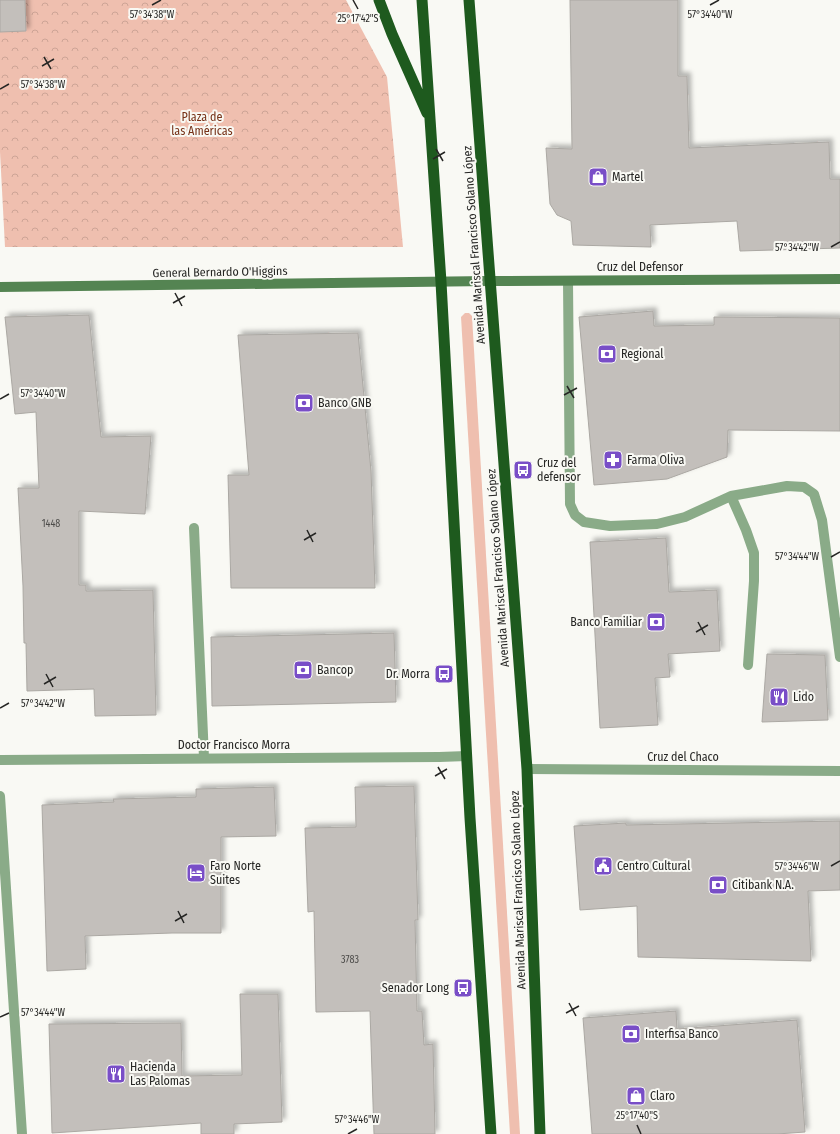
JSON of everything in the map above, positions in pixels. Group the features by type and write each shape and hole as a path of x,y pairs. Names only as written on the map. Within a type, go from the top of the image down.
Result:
{"highway":[{"path":"378,0 431,121"},
{"path":"422,0 441,282 471,834 491,1134"},
{"name":"Avenida Mariscal Francisco Solano López","path":"469,0 526,769 540,1134"}],"main road":[{"name":"Cruz del Defensor","path":"441,282 840,279"},
{"name":"General Bernardo O'Higgins","path":"0,287 441,282"}],"street":[{"path":"568,281 570,504 575,515 584,522 610,526 657,524 685,517 731,496 787,486 804,487 814,494 822,520 840,657"},
{"path":"731,496 754,553 754,581 748,665"},
{"path":"194,528 204,758"},
{"name":"Doctor Francisco Morra","path":"0,760 467,756"},
{"name":"Cruz del Chaco","path":"526,769 840,771"},
{"path":"0,796 22,1134"}],"green space":[{"name":"Plaza de las Américas","path":"0,0 346,0 387,77 403,247 5,247 0,152"},
{"path":"465,313 469,313 472,316 520,1134 510,1134 461,317"}],"building":[{"path":"0,0 25,0 26,31 0,32"},
{"path":"570,0 678,0 678,76 687,76 689,148 829,142 830,179 840,179 840,248 740,251 737,221 650,225 651,247 573,245 571,221 557,215 550,204 546,148 572,149"},
{"path":"653,311 654,326 714,325 714,317 840,318 840,431 728,430 727,457 667,479 594,485 579,317"},
{"path":"89,315 101,437 151,436 145,514 79,511 79,585 86,585 86,591 153,590 156,715 95,716 94,689 27,691 18,488 39,488 36,412 15,414 5,317"},
{"path":"358,333 371,471 375,588 231,588 228,475 249,475 238,335"},
{"name":"Banco Familiar","path":"666,538 669,592 717,590 720,651 668,654 670,677 655,678 658,725 600,728 590,542"},
{"name":"Bancop","path":"394,633 396,702 212,706 211,637"},
{"name":"Lido","path":"767,654 825,655 828,720 762,722"},
{"path":"414,786 418,920 415,920 417,1011 422,1011 424,1045 433,1044 435,1134 374,1134 370,1011 316,1012 314,911 308,912 305,828 356,827 355,787"},
{"path":"274,787 276,836 221,837 221,933 85,936 86,969 47,971 42,805 114,802 113,799 196,797 196,789"},
{"path":"840,821 840,890 808,891 811,961 638,957 637,906 580,910 574,826 626,823 626,825"},
{"name":"Hacienda Las Palomas","path":"240,994 278,994 282,1122 234,1124 234,1134 201,1134 201,1123 52,1133 49,1024 181,1023 182,1076 242,1075"},
{"path":"676,1011 677,1029 797,1020 805,1132 777,1134 592,1134 583,1018"}],"place":[{"name":"Martel","path":"598,177"},
{"name":"Regional","path":"607,354"},
{"name":"Banco GNB","path":"304,403"},
{"name":"Farma Oliva","path":"613,460"},
{"name":"Cruz del defensor","path":"523,470"},
{"name":"Banco Familiar","path":"656,622"},
{"name":"Bancop","path":"303,670"},
{"name":"Dr. Morra","path":"444,674"},
{"name":"Lido","path":"779,697"},
{"name":"Centro Cultural","path":"603,866"},
{"name":"Faro Norte Suites","path":"196,873"},
{"name":"Citibank N.A.","path":"718,885"},
{"name":"Senador Long","path":"463,988"},
{"name":"Interfisa Banco","path":"631,1034"},
{"name":"Hacienda Las Palomas","path":"116,1074"},
{"name":"Claro","path":"636,1096"}]}
